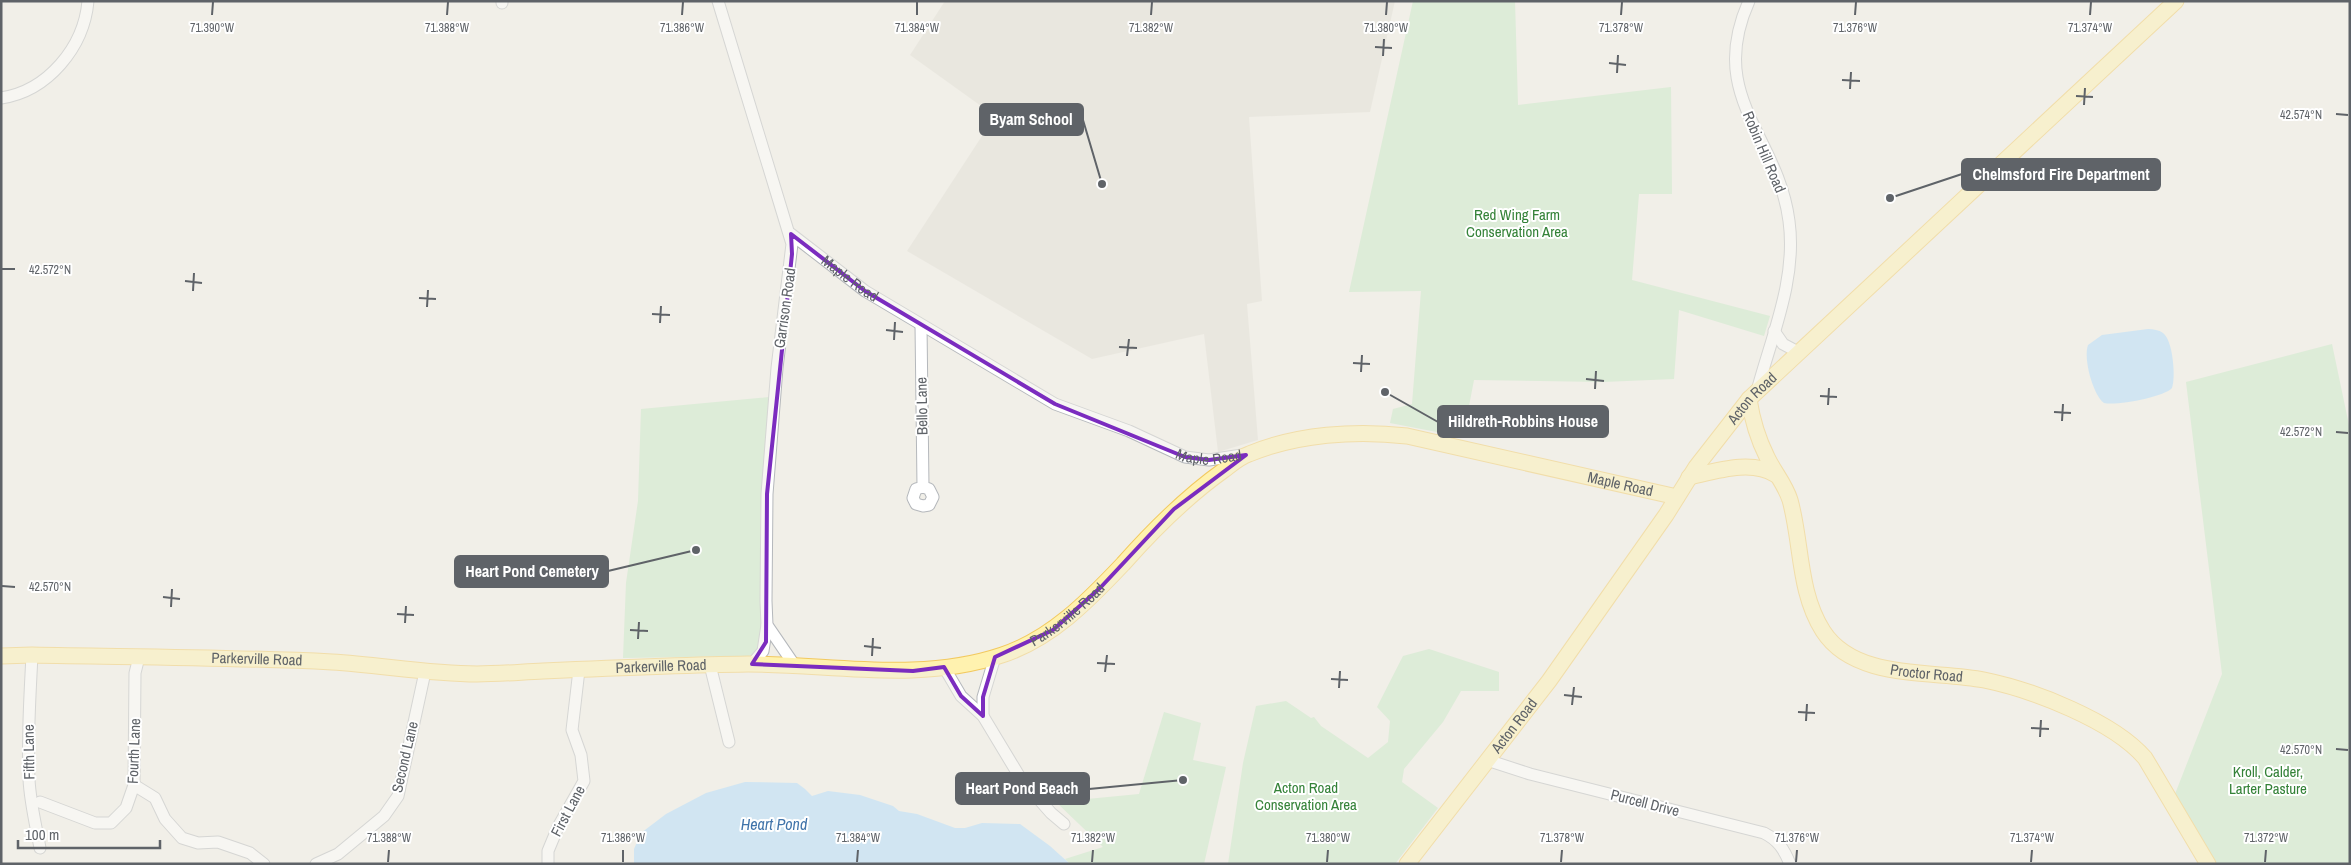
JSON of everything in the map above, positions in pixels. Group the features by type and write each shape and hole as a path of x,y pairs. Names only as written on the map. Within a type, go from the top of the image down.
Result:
{"main road":[{"name":"Acton Road","path":"1407,864 1549,681 1689,477 1753,395 2176,1"},
{"name":"Proctor Road","path":"1753,395 1763,447 1790,500 1803,575 1812,608 1831,642 1851,657 1877,666 1915,673 1982,680 2018,689 2114,730 2134,746 2154,770 2208,864"},
{"name":"Maple Road","path":"1246,455 1308,438 1388,434 1427,439 1677,497"},
{"name":"Parkerville Road","path":"1,656 32,655 334,662 425,672 480,674 752,664 913,671 944,667 995,657 1028,644 1053,630 1101,587 1174,509 1211,479 1246,455"},
{"path":"1689,477 1749,468 1764,468 1776,475"}],"street":[{"path":"1,98 41,82 63,63 79,36 85,19 88,1"},
{"name":"Robin Hill Road","path":"1749,1 1743,15 1735,46 1736,79 1746,110 1777,177 1786,205 1790,234 1788,277 1774,331 1753,395"},
{"name":"Garrison Road","path":"719,2 791,234 792,254 779,350 767,494 766,601 768,625 763,651 752,664"},
{"name":"Maple Road","path":"791,234 844,277 1055,404 1129,431 1186,457 1209,460 1246,455"},
{"name":"Bello Lane","path":"921,325 923,487"},
{"path":"1774,331 1783,344 1798,352"},
{"name":"Garrison Road","path":"768,625 795,666"},
{"name":"Fifth Lane","path":"32,655 28,718 29,780 40,848"},
{"name":"Fourth Lane","path":"40,802 94,823 111,823 126,808 134,784 135,673 139,657"},
{"path":"983,716 983,697 995,657"},
{"path":"710,665 729,742"},
{"path":"944,667 961,696 983,716 1021,779 1051,813 1064,824"},
{"name":"First Lane","path":"548,864 548,851 558,827 584,781 581,756 572,730 580,670"},
{"name":"Second Lane","path":"316,864 338,854 384,816 398,796 425,672"},
{"name":"Purcell Drive","path":"1487,760 1530,774 1764,833 1775,839 1783,848 1790,864"},
{"path":"134,784 155,798 165,819 182,838 198,842 218,842 250,852 264,864"}],"highlighted area":[{"path":"791,234 865,291 1055,404 1185,457 1209,460 1246,455 1174,509 1101,587 1053,630 995,657 983,697 983,716 961,696 944,667 913,671 752,664 766,642 767,494 792,254"}],"shaded area":[{"path":"945,1 1395,1 1370,112 1249,117 1262,301 1247,304 1258,440 1218,452 1204,334 1092,359 907,251 995,116 910,55"}],"green space":[{"name":"Red Wing Farm Conservation Area","path":"1413,1 1515,1 1518,105 1671,87 1672,194 1639,194 1632,280 1770,316 1764,336 1679,310 1674,379 1603,382 1474,380 1463,437 1390,423 1393,409 1412,404 1421,291 1349,292"},
{"name":"Kroll, Calder, Larter Pasture","path":"2332,344 2350,430 2350,864 2214,864 2175,794 2222,674 2186,382"},
{"path":"769,397 760,517 761,629 756,654 750,656 623,658 626,583 638,501 641,409"},
{"name":"Acton Road Conservation Area","path":"1429,649 1499,672 1499,691 1461,691 1443,722 1404,769 1402,782 1438,808 1395,864 1228,864 1243,763 1256,706 1286,701 1311,718 1314,717 1321,726 1368,758 1388,742 1390,721 1377,707 1403,656"},
{"path":"1164,712 1201,723 1193,760 1226,767 1204,864 1070,864 1065,859 1103,847 1056,802 1139,794"}],"water":[{"path":"2148,329 2163,333 2169,343 2174,368 2172,388 2160,395 2140,400 2104,403 2096,392 2090,376 2087,358 2088,345 2102,335"},
{"name":"Heart Pond","path":"745,782 797,783 812,796 828,791 860,795 893,806 899,811 917,814 955,828 965,828 982,823 1020,824 1050,846 1070,864 634,864 634,849 641,833 666,814 706,793"}],"place":[{"name":"Byam School","path":"1102,184"},
{"name":"Chelmsford Fire Department","path":"1890,198"},
{"name":"Hildreth-Robbins House","path":"1385,392"},
{"name":"Heart Pond Cemetery","path":"696,550"},
{"name":"Heart Pond Beach","path":"1183,780"}]}
